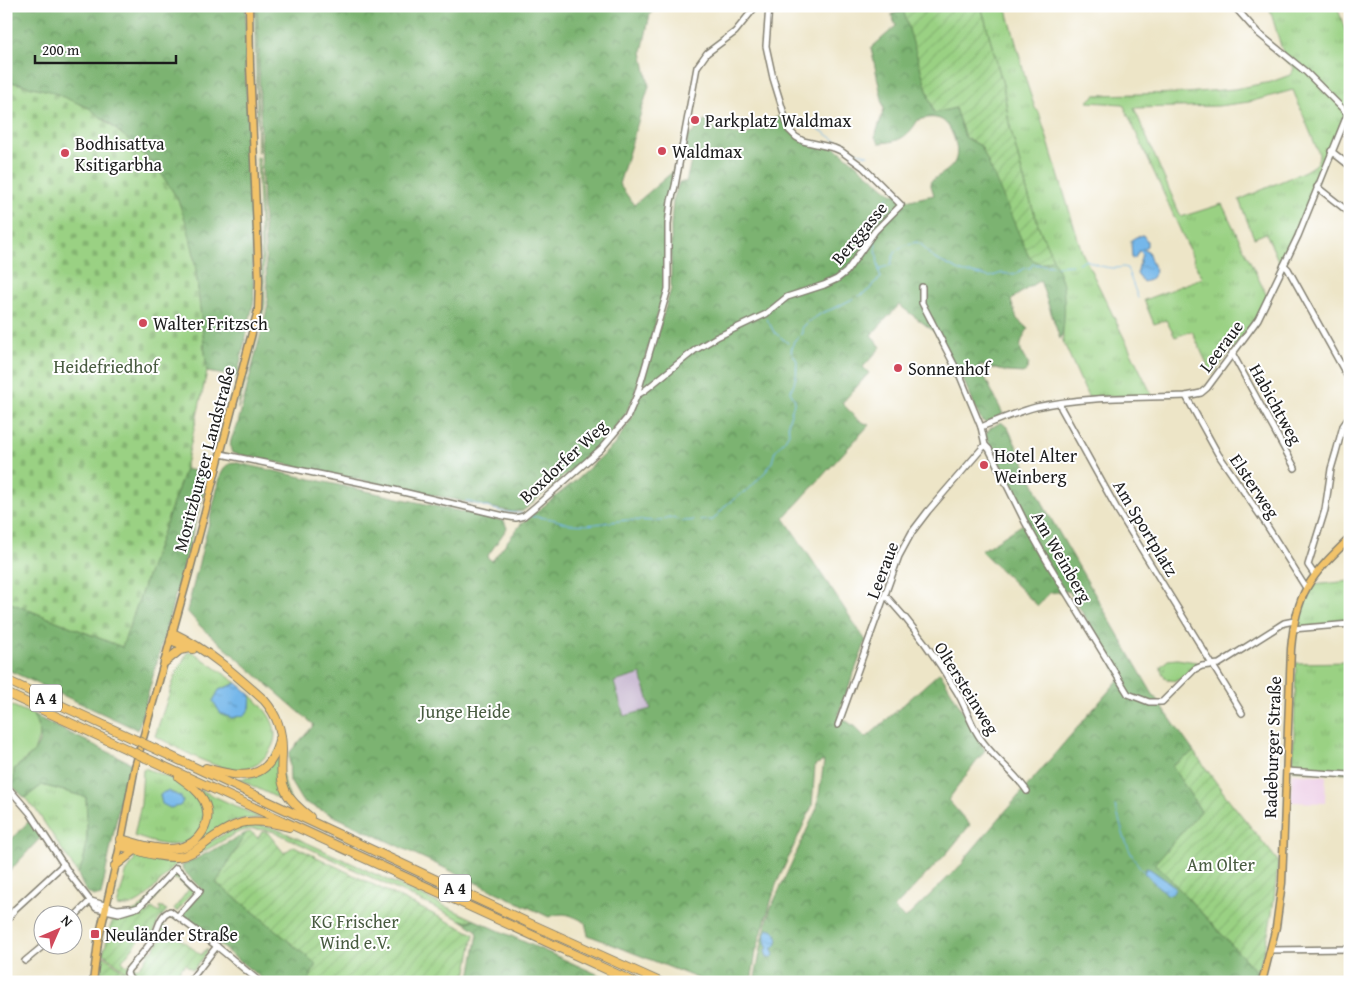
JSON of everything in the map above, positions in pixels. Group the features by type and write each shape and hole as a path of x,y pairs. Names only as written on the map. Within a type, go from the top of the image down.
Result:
{"highway":[{"path":"172,637 223,667 264,700 276,716 281,734 281,774 286,791 295,804 322,826"},
{"path":"172,637 198,647 214,657 223,667"},
{"path":"165,662 180,650 190,648"},
{"name":"A 4","path":"6,680 660,982"},
{"name":"A 4","path":"6,693 634,982"},
{"path":"182,762 235,776 254,774 271,761 276,753 281,734"},
{"path":"121,843 173,849 186,846 197,839 202,833 207,819 205,802 193,787 168,768"},
{"path":"121,843 135,850 177,857 195,851 228,827 244,822 268,822 310,833"},
{"path":"115,866 135,850"}],"main road":[{"name":"Moritzburger Landstraße","path":"93,982 96,954 121,843 135,766 221,454 260,299 249,6"},
{"name":"Radeburger Straße","path":"1261,979 1276,927 1282,883 1294,621 1300,600 1314,574 1350,538"}],"street":[{"name":"Boxdorfer Weg","path":"221,454 386,488 516,518 524,516 536,506 601,449 627,418 637,395 668,289 668,224 671,201 697,67 707,53 735,32 756,6"},
{"name":"Berggasse","path":"637,395 695,350 717,337 766,314 787,298 837,279 846,272 874,231 901,205 863,167 841,151 803,141 789,130 773,78 766,46 769,6"},
{"path":"1234,6 1258,33 1306,72 1349,112"},
{"name":"Leeraue","path":"981,427 1018,412 1060,403 1088,399 1186,396 1201,393 1207,388 1258,319 1298,236 1331,151 1349,112"},
{"path":"1331,151 1350,166"},
{"path":"1317,187 1350,213"},
{"path":"1284,266 1288,269 1350,381"},
{"name":"Am Weinberg","path":"922,287 922,303 960,376 981,427 985,445 989,449 1038,545 1098,643 1123,688 1128,694 1149,702 1162,702 1195,669 1213,665"},
{"name":"Habichtweg","path":"1232,353 1295,468"},
{"name":"Elsterweg","path":"1186,396 1218,454 1306,588"},
{"name":"Am Sportplatz","path":"1060,403 1118,511 1242,713"},
{"path":"1314,574 1308,565 1325,510 1330,478 1343,426 1350,416"},
{"name":"Leeraue","path":"838,725 899,556 912,532 928,511 985,445"},
{"name":"Oltersteinweg","path":"886,596 898,609 957,692 977,734 1027,791"},
{"path":"1213,665 1219,664 1284,624 1294,621"},
{"path":"1293,629 1350,624"},
{"path":"1287,771 1350,774"},
{"path":"6,789 11,791 30,813 71,876 96,908 105,908 119,913 139,907 176,868 200,891 178,916"},
{"path":"6,922 15,909 64,864"},
{"path":"82,909 90,901"},
{"path":"134,982 129,978 127,972 155,936 160,920 168,912 178,916 260,982"},
{"path":"189,982 217,946"},
{"path":"1270,950 1350,949"},
{"path":"25,961 32,955"}],"shaded area":[{"path":"641,674 651,709 624,716 614,682"},
{"path":"1292,773 1326,776 1325,803 1291,802"}],"green space":[{"path":"6,6 246,6 245,68 254,300 237,377 207,372 194,255 177,198 160,172 147,157 107,121 49,91 6,81"},
{"path":"254,6 256,6 258,153"},
{"path":"257,6 657,6 650,14 642,52 649,86 619,184 634,205 676,169 665,223 665,289 634,396 625,415 605,441 523,511 513,512 232,453 231,440 237,427 268,305"},
{"path":"902,6 981,6 1003,85 1009,123 1027,191 1040,230 1053,259 1040,264 1029,257 981,146 965,137 955,108 934,113"},
{"path":"981,6 1006,6 1027,84 1035,108 1039,112 1082,252 1152,395 1088,397 1063,341 1062,282 1040,230 1027,191 1009,123 1003,85"},
{"path":"1269,6 1337,6 1350,45 1350,102 1280,265 1266,233 1254,238 1239,200 1305,171 1318,160 1319,154 1293,90 1249,102 1218,106 1134,108 1181,217 1222,204 1267,296 1256,319 1212,375 1192,331 1175,337 1166,320 1154,324 1144,300 1202,278 1123,104 1087,102 1095,95 1185,93 1234,89 1271,82 1290,75 1294,69 1285,60"},
{"name":"Junge Heide","path":"904,11 934,113 955,108 965,137 981,146 1041,264 1053,259 1062,281 1064,294 1063,327 1060,339 1040,280 1011,301 1017,319 1028,329 1021,343 1021,351 1029,364 1025,373 1008,372 979,365 1003,414 986,423 981,420 962,377 935,332 899,305 871,335 881,347 863,367 869,373 842,403 858,420 869,425 784,518 866,641 838,715 855,727 866,738 940,672 985,750 948,800 970,825 947,853 894,908 905,919 963,863 966,857 1120,678 1069,591 1049,593 1038,606 981,551 1028,521 985,435 991,428 1001,422 1008,428 1046,510 1152,693 1194,752 1172,766 1201,811 1155,863 1257,972 1254,982 754,982 770,910 817,808 824,761 815,765 812,806 776,885 756,952 751,982 707,982 588,935 585,922 563,914 549,917 302,801 290,781 289,753 314,725 200,626 187,611 221,474 226,466 233,462 504,521 507,528 487,557 492,561 521,524 575,481 614,445 631,420 671,289 673,201 679,182 686,182 691,162 683,162 688,137 707,119 715,129 744,136 779,116 785,116 790,129 804,140 835,147 890,192 910,200 934,195 930,182 952,166 957,155 955,141 946,123 937,118 925,118 918,120 907,134 897,140 879,143 875,137 884,109 871,48 896,26 891,14","holes":["641,674 651,709 624,716 614,682"]},
{"name":"Heidefriedhof","path":"6,81 49,91 89,108 130,141 160,172 177,198 187,225 194,255 207,372 185,469 122,647 6,601"},
{"path":"257,157 259,157 265,304 238,409 241,382 263,302"},
{"path":"185,469 209,474 138,730 6,669 6,601 122,647"},
{"path":"1350,581 1350,621 1307,627 1298,625 1313,585"},
{"path":"188,652 193,652 237,683 219,690 250,708 251,695 270,718 274,726 274,742 270,751 257,764 240,770 226,768 195,757 155,736 176,673"},
{"path":"1177,659 1196,662 1197,665 1180,679 1167,679 1162,674 1161,666 1168,660"},
{"path":"1350,662 1350,773 1293,770 1296,663"},
{"path":"6,703 33,715 40,733 34,752 14,769 13,787 6,784"},
{"path":"33,715 131,763 122,792 101,895 96,896 89,893 83,886 78,874 86,846 86,797 42,785 25,798 13,787 14,769 32,753 39,743 39,731"},
{"path":"279,748 279,766 292,805 238,779 254,777"},
{"name":"Am Olter","path":"1194,752 1226,796 1278,861 1271,917 1257,972 1155,863 1201,811 1172,766"},
{"path":"145,768 185,786 196,796 201,804 204,812 203,820 196,835 189,840 167,845 134,836 141,804 143,769"},
{"path":"42,785 86,797 86,846 78,874 36,810 25,798"},
{"path":"201,790 261,818 230,822 191,848 175,853 166,853 175,852 207,828"},
{"path":"31,819 42,836 6,875 6,845"},
{"path":"245,824 277,829 475,920 468,922 461,920 275,832 254,829 245,830 230,836 180,862 140,901 125,906 117,906 126,873 135,859 133,855 138,853 179,859"},
{"name":"KG Frischer Wind e.V.","path":"251,832 258,838 262,832 267,832 284,853 294,846 474,934 465,982 308,982 316,964 216,883 246,833"},
{"path":"246,833 216,883 316,964 308,982 266,982 184,917 183,912 203,891 183,870 182,866"},
{"path":"174,873 179,874 194,890 177,912 174,909 189,889 173,878 145,911 147,914 152,908 159,913 161,910 160,906 167,910 158,921 152,938 150,937 153,934 147,930 122,961 127,966 131,964 126,971 103,953 113,920 116,916 124,915 125,919 130,919 130,913 139,909"},
{"path":"461,920 468,922 475,920 615,982 469,982 478,934 476,930"},
{"path":"160,923 201,955 207,948 207,953 193,970 185,964 171,982 142,982 133,977 130,972 132,966 137,969 149,955 145,951 147,949 151,952 163,937 157,932"},
{"path":"104,956 125,972 129,982 120,975 115,980 117,982 100,982 102,957"}],"water":[{"path":"1143,235 1147,241 1147,246 1143,249 1148,251 1156,272 1150,280 1143,282 1137,274 1142,253 1139,250 1135,258 1132,259 1131,240"},
{"path":"237,683 251,695 250,708 245,715 232,718 221,714 213,701 219,690"},
{"path":"168,791 181,797 183,801 180,806 170,808 162,804 160,795"},
{"path":"1146,868 1174,886 1173,893 1167,895 1144,873"},
{"path":"768,929 774,931 778,939 775,947 772,949 774,955 772,958 767,958 765,950 768,948 765,938"}],"waterway":[{"path":"792,119 812,125 847,148 868,155"},
{"path":"871,231 888,196"},
{"path":"874,238 879,271"},
{"path":"859,296 869,290 881,278 879,272 881,268 891,265 896,251 917,242 935,259 964,273 990,277 1002,273 1014,275 1024,268 1030,268 1033,264 1053,266"},
{"path":"1078,263 1087,260 1104,267 1127,268 1138,298"},
{"path":"1057,266 1072,265"},
{"path":"530,516 569,524 587,525 627,520 660,521 669,517 682,521 713,520 727,504 751,487 767,470 772,462 775,451 789,433 788,423 795,400 790,392 796,377 797,361 791,351 794,341 802,333 802,328 822,313 854,298"},
{"path":"767,319 774,332 788,343"},
{"path":"466,501 503,512 522,514"},
{"path":"1115,806 1128,848 1143,871"}],"place":[{"name":"Parkplatz Waldmax","path":"695,120"},
{"name":"Waldmax","path":"662,151"},
{"name":"Bodhisattva Ksitigarbha","path":"65,153"},
{"name":"Walter Fritzsch","path":"143,323"},
{"name":"Sonnenhof","path":"898,368"},
{"name":"Hotel Alter Weinberg","path":"984,465"},
{"name":"Neuländer Straße","path":"95,934"}]}
